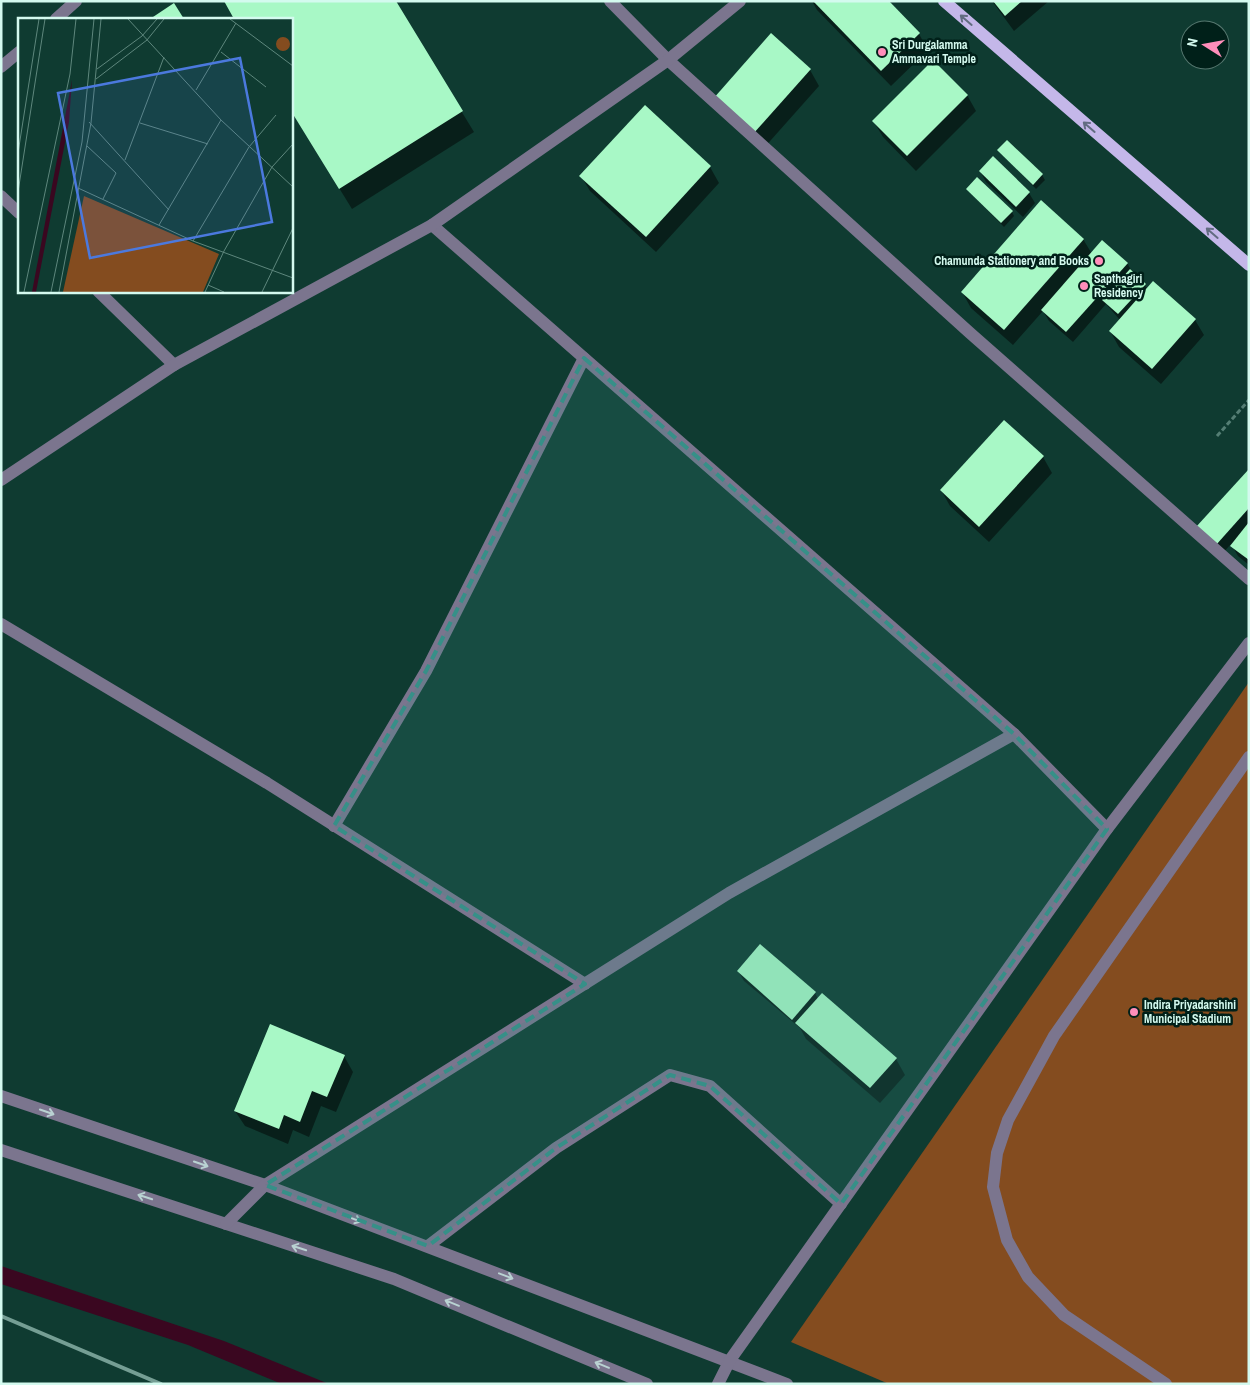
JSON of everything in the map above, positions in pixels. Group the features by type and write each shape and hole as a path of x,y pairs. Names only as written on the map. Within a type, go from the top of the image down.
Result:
{"main road":[{"path":"944,1 1249,265"}],"street":[{"path":"57,18 76,1"},
{"path":"610,1 668,60 970,333 1249,579"},
{"path":"1,480 174,365 432,224 668,60 740,1"},
{"path":"1,67 18,53"},
{"path":"1,196 18,212"},
{"path":"432,224 1014,734 1108,829"},
{"path":"99,292 174,365"},
{"path":"334,826 426,671 584,358"},
{"path":"1,624 334,826 585,984"},
{"path":"718,1384 730,1360 1108,829 1249,643"},
{"path":"226,1224 265,1185 729,894 1014,734"},
{"path":"1166,1384 1064,1315 1028,1277 1007,1240 993,1187 997,1153 1008,1120 1054,1036 1249,757"},
{"path":"428,1246 556,1148 670,1075 710,1086 841,1204"},
{"path":"1,1096 265,1185 730,1360 787,1384"},
{"path":"1,1150 394,1279 647,1384"}],"path":[{"path":"1217,436 1249,400"}],"highlighted area":[{"path":"584,358 1014,734 1107,829 841,1204 710,1086 670,1075 556,1148 428,1246 265,1185 585,984 334,826 426,671"}],"shaded area":[{"name":"Indira Priyadarshini Municipal Stadium","path":"1249,682 1249,1384 889,1384 791,1342"},
{"path":"1,1266 224,1341 329,1384 282,1384 188,1345 1,1284"}],"building":[{"path":"224,1 396,1 463,111 339,189 292,113 292,18 233,18"},
{"name":"Sri Durgalamma Ammavari Temple","path":"813,1 889,1 920,33 881,71"},
{"path":"993,1 1022,1 1005,16"},
{"path":"174,3 183,18 152,18"},
{"path":"771,33 811,69 753,134 713,99"},
{"path":"933,60 968,95 907,156 872,121"},
{"path":"645,105 711,166 646,237 579,176"},
{"path":"1007,140 1043,174 1033,185 997,150"},
{"path":"993,156 1030,192 1016,207 979,171"},
{"path":"977,177 1013,211 1001,223 966,189"},
{"path":"1041,200 1084,239 1004,330 961,292"},
{"name":"Sapthagiri Residency","path":"1102,240 1128,263 1066,332 1041,310"},
{"path":"1130,269 1146,284 1118,314 1102,300"},
{"path":"1153,281 1196,319 1152,369 1109,331"},
{"path":"1004,420 1044,456 979,527 940,490"},
{"path":"1249,469 1249,508 1216,545 1196,527"},
{"path":"1249,522 1249,560 1230,546"},
{"path":"760,944 816,992 792,1020 737,971"},
{"path":"822,993 897,1058 870,1088 795,1023"},
{"path":"270,1024 345,1055 327,1097 312,1091 300,1122 284,1115 279,1129 234,1111"}],"railway":[{"path":"1,1316 161,1384"}],"place":[{"name":"Sri Durgalamma Ammavari Temple","path":"882,52"},
{"name":"Chamunda Stationery and Books","path":"1099,261"},
{"name":"Sapthagiri Residency","path":"1084,286"},
{"name":"Indira Priyadarshini Municipal Stadium","path":"1134,1012"}]}
